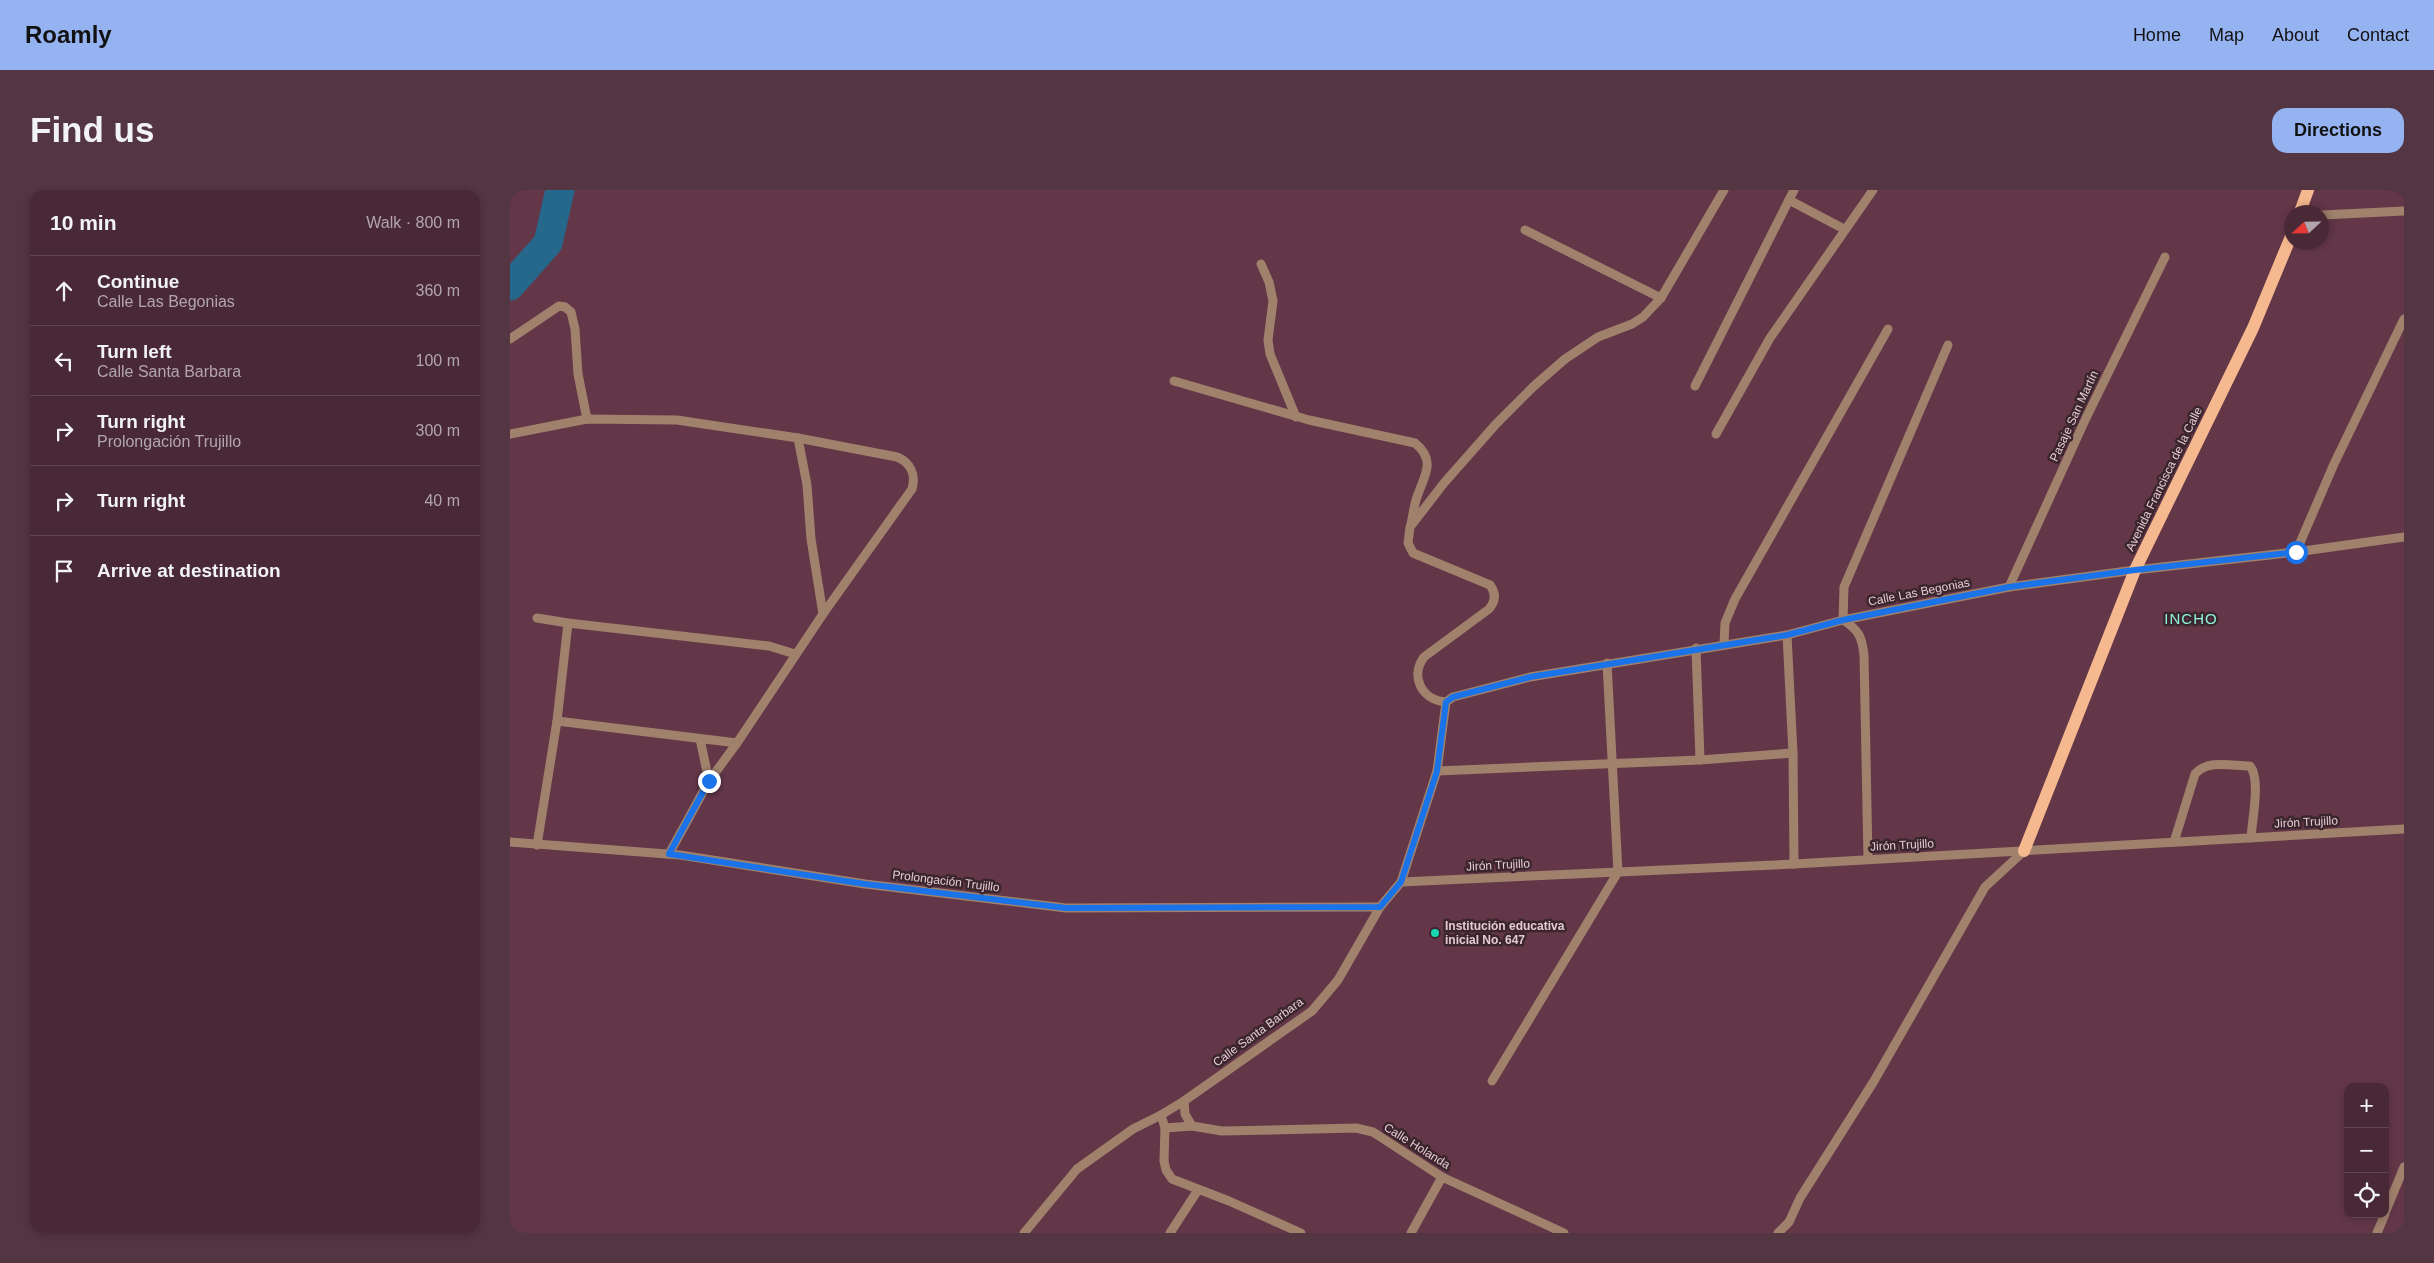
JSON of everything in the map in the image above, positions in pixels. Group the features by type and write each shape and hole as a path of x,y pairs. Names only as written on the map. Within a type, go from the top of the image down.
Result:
{"main road":[{"path":"2303,205 2308,190"},
{"name":"Avenida Francisca de la Calle","path":"2024,851 2135,570 2253,328 2285,250"}],"street":[{"path":"1410,527 1444,483 1496,424 1549,372 1598,337 1632,324 1648,312 1661,298 1724,190"},
{"path":"1695,386 1794,190"},
{"path":"1716,434 1770,338 1844,229 1873,190"},
{"path":"1789,200 1844,229"},
{"path":"2329,215 2404,211"},
{"path":"1526,230 1661,298"},
{"name":"Pasaje San Martín","path":"2009,587 2086,418 2165,257"},
{"path":"1261,264 1270,282 1273,301 1268,340 1270,354 1296,416"},
{"path":"510,339 558,306 565,307 571,312 577,342 578,374 587,419"},
{"path":"2296,552 2334,464 2404,319"},
{"path":"1724,644 1724,623 1735,599 1888,329"},
{"path":"1868,860 1864,655 1862,638 1857,629 1843,620 1844,587 1948,345"},
{"path":"1174,381 1296,416 1390,436 1415,443 1421,448 1426,456 1428,467 1426,478 1417,496 1410,527 1408,543 1413,553 1490,585 1495,594 1490,609 1424,657 1418,667 1417,680 1422,690 1430,698 1446,702"},
{"path":"510,434 587,419 677,420 798,438 897,457 907,463 914,478 912,489 795,654 737,743 709,781 669,854"},
{"path":"798,438 807,485 811,539 823,614"},
{"name":"Calle Las Begonias","path":"1446,702 1453,697 1530,677 1607,662 1787,635 1843,620 2009,587 2404,537"},
{"path":"537,618 769,646 795,654"},
{"path":"537,844 557,721 568,623"},
{"path":"1787,635 1793,753 1794,864"},
{"path":"1696,648 1700,760"},
{"path":"1492,1081 1618,872 1607,662"},
{"name":"Calle Santa Barbara","path":"1024,1233 1077,1169 1132,1129 1184,1101 1312,1011 1338,980 1380,907 1401,882 1437,771 1446,702"},
{"path":"557,721 737,743"},
{"path":"700,739 709,781"},
{"path":"1437,771 1700,760 1793,753"},
{"path":"2174,842 2195,774 2201,767 2208,765 2250,766 2255,772 2256,783 2251,838"},
{"name":"Jirón Trujillo","path":"1401,882 1794,864 2404,829"},
{"name":"Prolongación Trujillo","path":"510,842 669,854 865,884 1066,908 1380,907"},
{"path":"1778,1233 1789,1222 1800,1198 1874,1081 1985,887 2024,851"},
{"path":"1184,1101 1185,1114 1192,1126"},
{"path":"1161,1115 1165,1128 1164,1162 1166,1170 1172,1179 1229,1201 1301,1233"},
{"name":"Calle Holanda","path":"1165,1128 1192,1126 1222,1131 1356,1128 1373,1132 1442,1177 1558,1232"},
{"path":"2389,1203 2404,1167"},
{"path":"1411,1233 1442,1177"},
{"path":"1170,1233 1198,1190"},
{"path":"2377,1233 2383,1218"}],"waterway":[{"path":"510,286 548,243 560,190"}],"place":[{"name":"Institución educativa inicial No. 647","path":"1435,933"}],"district":[{"name":"INCHO","path":"2191,618"}],"route":[{"path":"709,781 669,854 865,884 1066,908 1380,907 1401,882 1437,771 1443,711 1446,702 1453,697 1530,677 1607,662 1787,635 1843,620 2009,587 2135,570 2296,552"}]}
